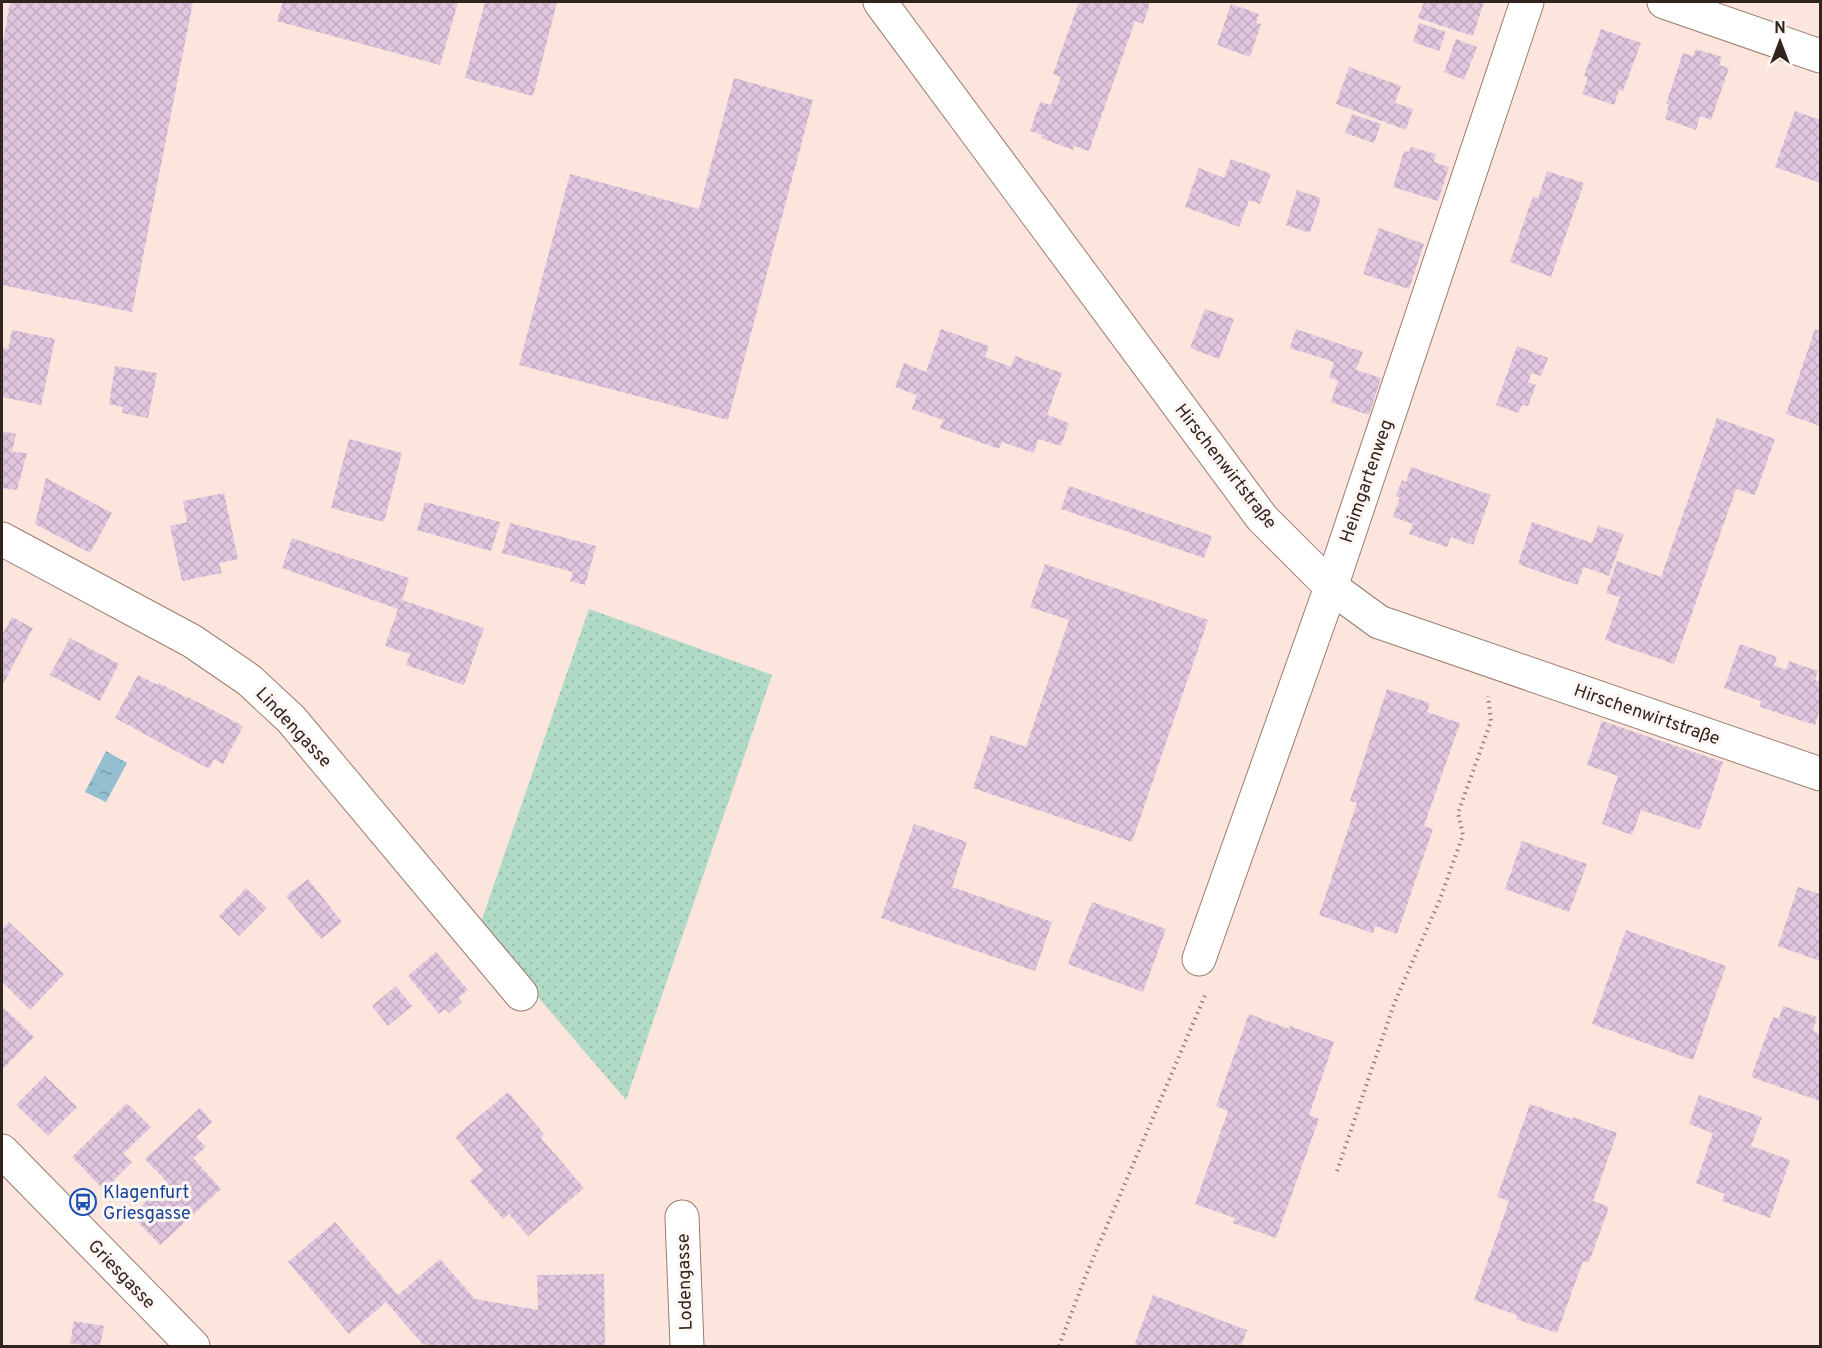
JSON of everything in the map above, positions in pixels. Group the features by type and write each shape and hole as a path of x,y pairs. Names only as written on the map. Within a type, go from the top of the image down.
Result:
{"street":[{"name":"Hirschenwirtstraße","path":"880,2 1262,518 1331,587 1379,622 1821,774"},
{"name":"Heimgartenweg","path":"1204,973 1527,2"},
{"path":"1664,2 1821,56"},
{"name":"Lindengasse","path":"2,539 192,641 249,680 291,720 521,994"},
{"name":"Griesgasse","path":"2,1151 193,1347"},
{"name":"Lodengasse","path":"682,1216 687,1347"}],"path":[{"path":"1337,1171 1394,1004 1440,899 1463,835 1458,813 1491,721 1482,657"},
{"path":"1059,1347 1204,973"}],"green space":[{"path":"589,609 772,675 626,1100 479,928"}],"water":[{"path":"106,751 127,763 106,802 85,792"}],"building":[{"path":"10,2 193,2 132,312 2,285 2,48"},
{"path":"283,2 458,2 440,65 277,21"},
{"path":"485,2 557,2 533,96 465,78"},
{"path":"1079,2 1144,2 1150,4 1143,24 1135,21 1089,151 1074,146 1073,150 1041,138 1043,135 1030,131 1040,102 1051,105 1061,77 1053,74"},
{"path":"1424,2 1484,2 1473,36 1418,18"},
{"path":"1231,4 1259,14 1256,23 1261,24 1250,57 1217,45"},
{"path":"1419,23 1446,32 1439,51 1413,42"},
{"path":"1601,29 1641,43 1623,91 1619,90 1614,105 1582,94 1588,78 1584,76"},
{"path":"1456,39 1477,47 1464,80 1444,72"},
{"path":"1696,49 1722,57 1719,65 1729,68 1711,120 1700,116 1696,130 1665,119 1669,105 1666,104 1683,53 1693,56"},
{"path":"1349,67 1401,86 1395,103 1413,109 1406,130 1336,104"},
{"path":"734,78 813,100 728,420 519,365 570,174 699,209"},
{"path":"1795,111 1820,120 1820,183 1775,167"},
{"path":"1352,114 1381,124 1374,143 1345,133"},
{"path":"1411,147 1436,154 1434,162 1449,167 1438,201 1393,187 1404,151 1409,152"},
{"path":"1231,159 1271,174 1260,204 1249,200 1239,227 1185,207 1199,168 1224,178"},
{"path":"1547,171 1584,183 1551,277 1510,262 1533,196 1538,198"},
{"path":"1297,190 1321,198 1310,233 1286,225"},
{"path":"1379,228 1424,244 1409,289 1363,274"},
{"path":"1205,309 1234,319 1219,359 1190,348"},
{"path":"941,329 989,346 985,357 1011,367 1015,356 1062,373 1047,415 1069,423 1061,446 1038,439 1034,453 1002,442 999,449 940,428 943,420 912,409 917,395 895,387 904,363 926,372"},
{"path":"1296,329 1363,352 1356,370 1381,378 1369,415 1331,402 1338,380 1329,378 1334,362 1290,348"},
{"path":"1815,329 1820,331 1820,426 1786,414"},
{"path":"12,330 55,339 41,405 2,397 2,347 8,349"},
{"path":"1517,346 1548,358 1541,376 1532,373 1528,382 1536,385 1528,406 1522,405 1518,413 1496,405"},
{"path":"115,366 157,373 148,418 122,413 123,407 109,404"},
{"path":"1717,418 1775,439 1755,495 1736,489 1674,664 1605,640 1620,597 1606,593 1617,561 1661,577"},
{"path":"2,431 16,434 12,452 27,453 17,490 2,488"},
{"path":"349,439 402,453 384,522 331,508"},
{"path":"1411,467 1491,495 1473,545 1451,537 1447,547 1409,534 1413,524 1393,517 1400,497 1396,496 1402,480 1406,482"},
{"path":"46,478 112,513 90,553 35,524"},
{"path":"1069,486 1212,536 1204,558 1061,509"},
{"path":"224,493 238,559 219,563 222,573 182,581 170,526 187,522 183,501"},
{"path":"425,502 500,522 491,551 417,530"},
{"path":"1532,522 1592,543 1598,526 1624,534 1609,576 1584,567 1577,585 1518,564"},
{"path":"510,523 596,546 585,585 570,581 573,572 502,553"},
{"path":"292,538 409,578 402,600 484,628 464,685 406,665 410,654 385,646 398,609 282,568"},
{"path":"1045,564 1208,620 1132,842 973,788 991,735 1026,747 1069,620 1030,607"},
{"path":"12,617 33,628 2,686 2,635"},
{"path":"70,638 119,664 100,701 50,675"},
{"path":"1740,644 1777,657 1774,665 1786,670 1789,661 1818,671 1815,680 1820,682 1820,709 1815,725 1760,707 1761,701 1724,688"},
{"path":"138,675 188,697 243,726 223,764 214,759 209,769 115,718"},
{"path":"1387,689 1430,703 1427,712 1460,723 1424,826 1433,829 1397,934 1375,926 1373,933 1319,915 1357,803 1350,801"},
{"path":"1602,721 1723,762 1700,830 1641,810 1632,835 1602,824 1618,776 1587,765"},
{"path":"914,824 967,842 952,887 1052,922 1035,971 881,918"},
{"path":"1522,841 1587,864 1569,912 1505,889"},
{"path":"308,879 342,922 321,939 286,896"},
{"path":"1798,887 1820,894 1820,961 1778,946"},
{"path":"246,888 267,908 239,936 219,916"},
{"path":"1092,902 1166,929 1143,992 1068,964"},
{"path":"9,922 64,974 30,1010 2,982 2,930"},
{"path":"1626,930 1726,966 1693,1060 1592,1024"},
{"path":"436,952 468,990 458,998 462,1002 449,1013 445,1009 439,1014 408,976"},
{"path":"396,986 412,1006 388,1026 372,1006"},
{"path":"2,1006 34,1037 2,1070"},
{"path":"1783,1006 1817,1017 1813,1031 1820,1034 1820,1101 1751,1077 1773,1017 1779,1019"},
{"path":"1249,1014 1334,1042 1309,1115 1319,1119 1276,1238 1233,1223 1235,1218 1195,1204 1228,1111 1216,1106"},
{"path":"45,1076 77,1107 48,1136 16,1105"},
{"path":"508,1092 544,1134 541,1138 584,1188 528,1236 509,1214 503,1219 470,1181 483,1170 455,1137"},
{"path":"1699,1095 1762,1117 1751,1146 1790,1160 1770,1218 1722,1201 1725,1194 1696,1183 1713,1133 1689,1124"},
{"path":"127,1103 151,1127 123,1154 132,1162 104,1190 72,1157"},
{"path":"1530,1104 1617,1133 1593,1201 1609,1207 1589,1262 1583,1261 1557,1333 1516,1319 1517,1315 1474,1300 1509,1201 1497,1197"},
{"path":"200,1108 212,1122 196,1137 206,1147 193,1158 221,1189 160,1245 131,1215 167,1182 145,1159"},
{"path":"335,1222 398,1295 440,1259 475,1299 538,1310 537,1275 604,1274 605,1346 424,1346 386,1302 349,1334 288,1262"},
{"path":"1153,1295 1247,1330 1241,1346 1134,1346"},
{"path":"74,1321 104,1326 100,1346 70,1343"}],"place":[{"name":"Klagenfurt Griesgasse","path":"83,1202"}]}
